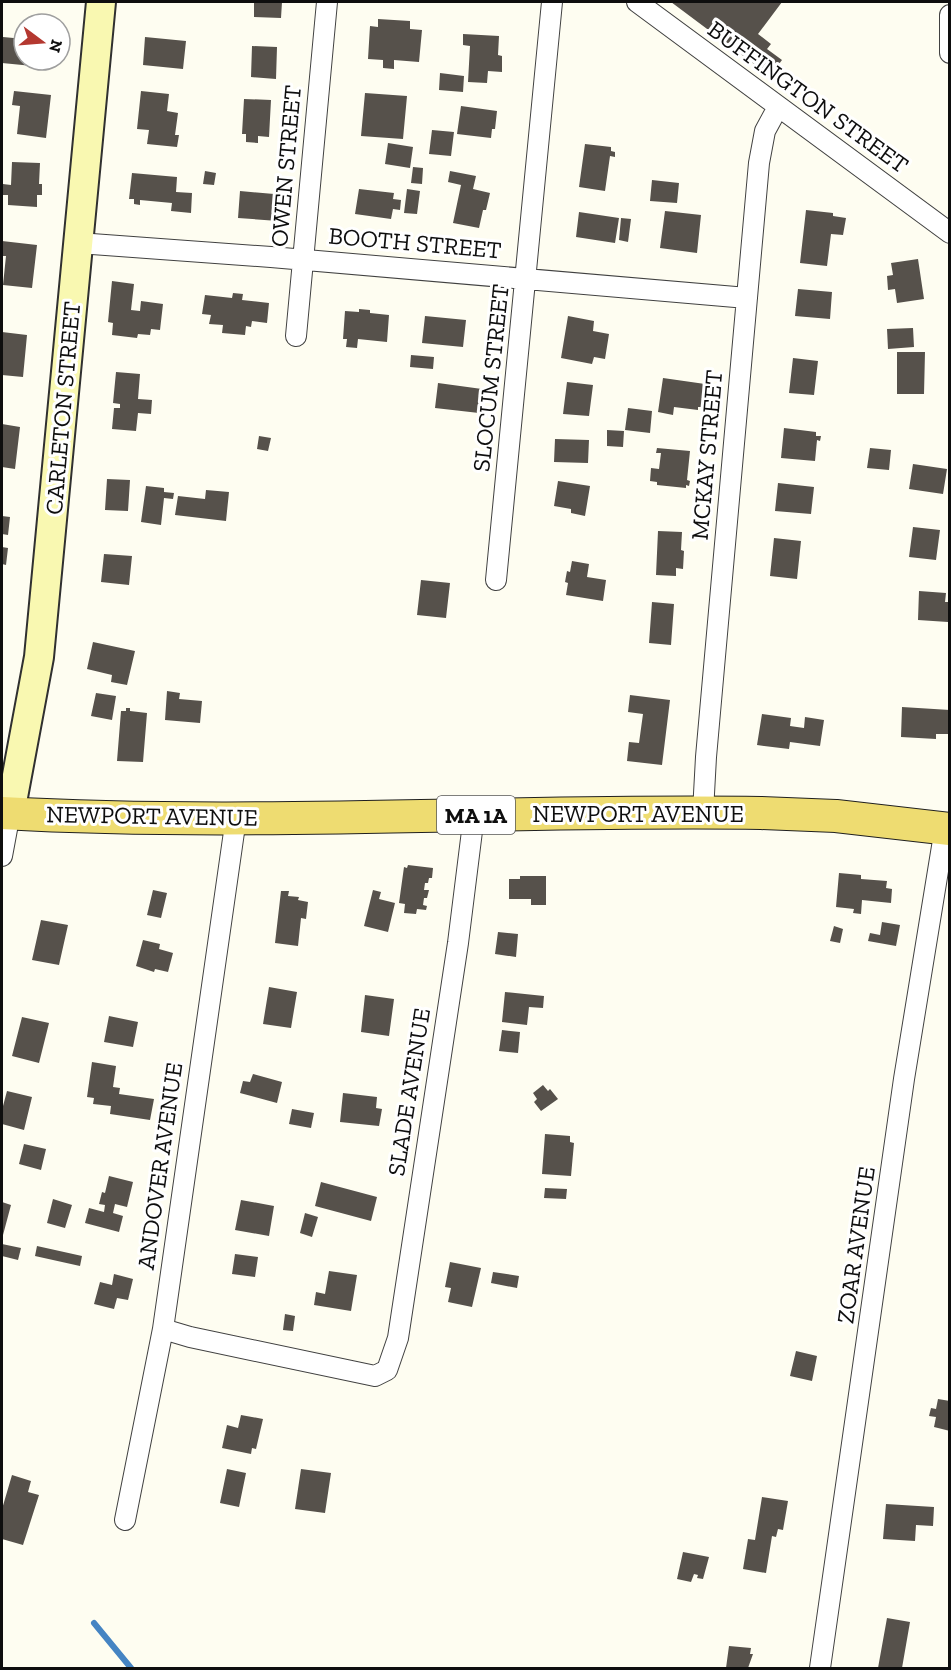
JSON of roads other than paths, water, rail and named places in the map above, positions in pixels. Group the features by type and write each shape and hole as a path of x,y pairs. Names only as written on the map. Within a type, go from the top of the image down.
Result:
{"main road":[{"name":"NEWPORT AVENUE","path":"6,813 236,818 703,812 836,816 947,829"}],"street":[{"name":"CARLETON STREET","path":"6,813 39,657 98,2"},
{"name":"OWEN STREET","path":"296,336 327,2"},
{"name":"SLOCUM STREET","path":"496,580 552,2"},
{"name":"BUFFINGTON STREET","path":"637,2 950,233"},
{"path":"950,15 950,53"},
{"name":"MCKAY STREET","path":"703,812 761,145 771,118 778,107"},
{"name":"BOOTH STREET","path":"78,243 526,278 747,298"},
{"path":"2,856 6,813"},
{"name":"SLADE AVENUE","path":"163,1329 190,1337 375,1376 387,1370 398,1338 458,943 474,815"},
{"name":"ANDOVER AVENUE","path":"125,1520 163,1329 236,818"},
{"name":"ZOAR AVENUE","path":"820,1668 904,1079 947,829"}],"waterway":[{"path":"94,1623 131,1668"}]}
